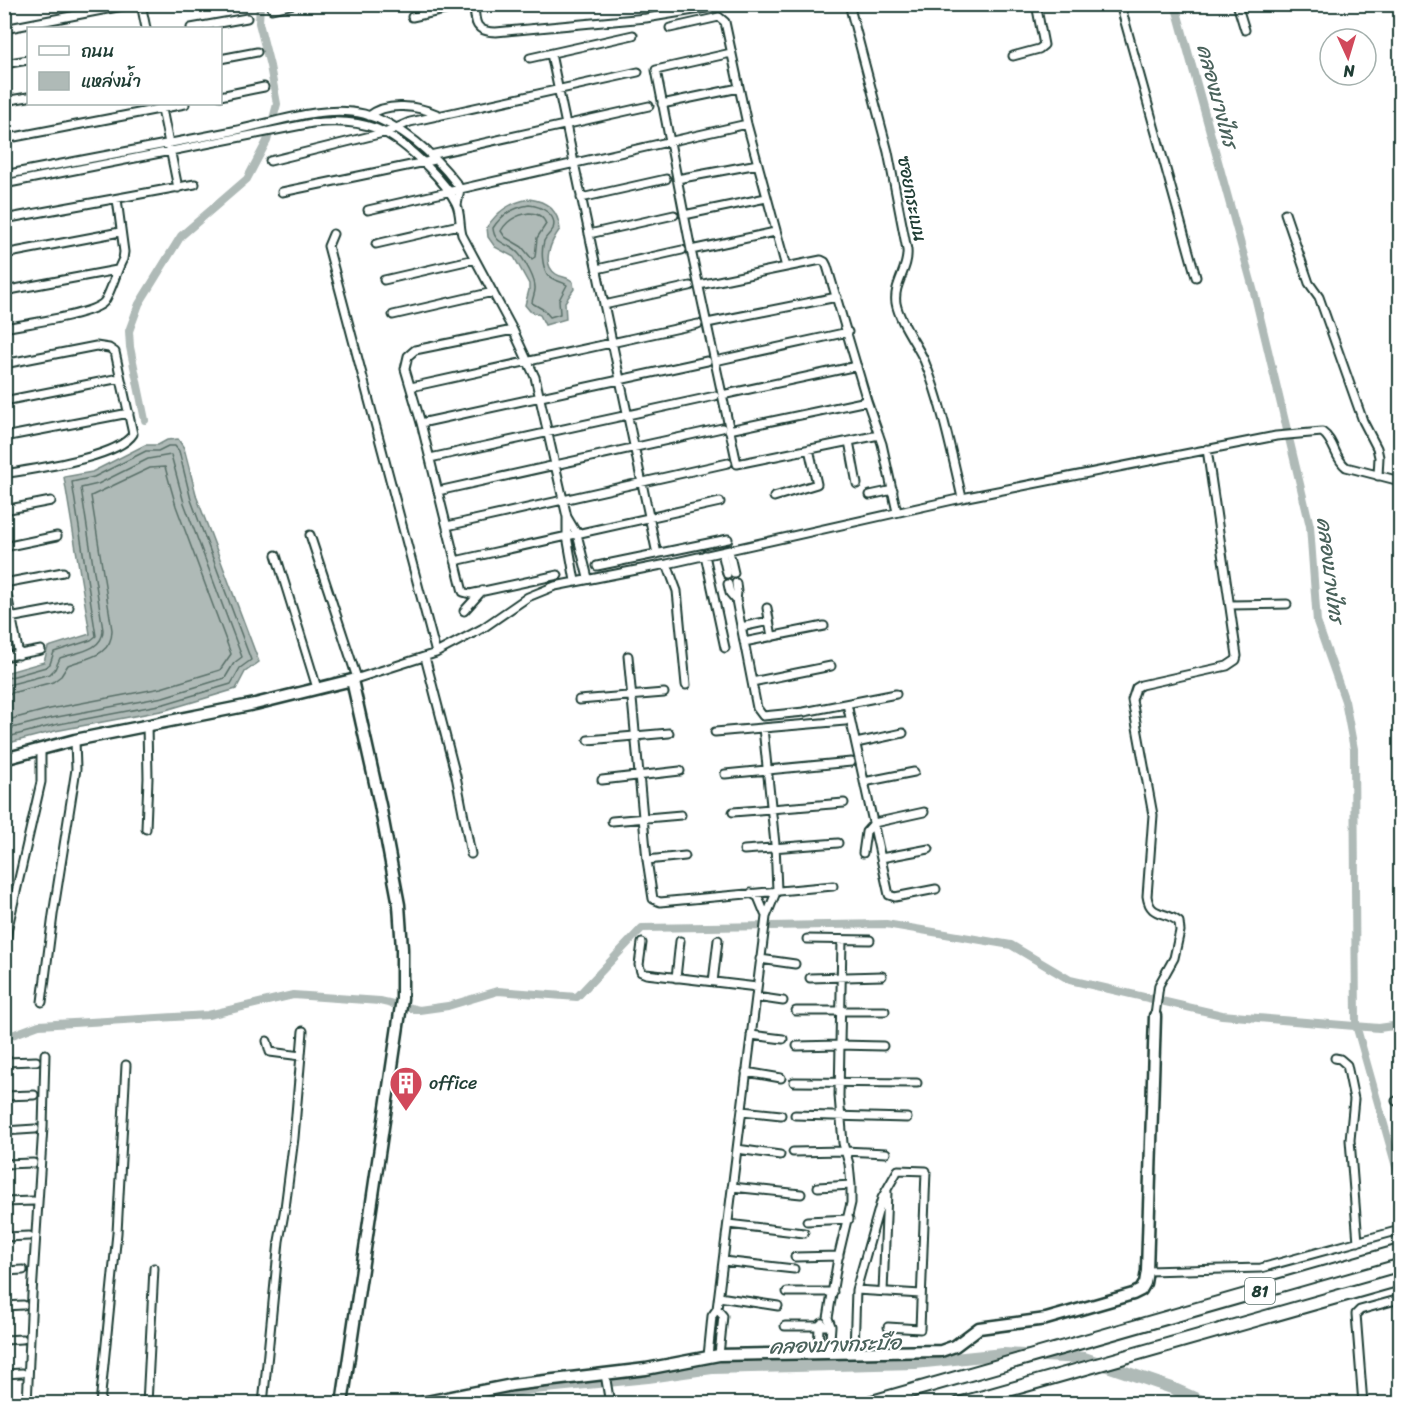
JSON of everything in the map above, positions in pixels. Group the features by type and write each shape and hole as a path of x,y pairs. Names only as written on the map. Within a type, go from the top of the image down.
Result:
{"highway":[{"name":"81","path":"866,1404 1401,1251"},
{"name":"81","path":"959,1404 1401,1279"}],"street":[{"path":"4,29 133,4"},
{"path":"141,4 146,27"},
{"path":"272,9 294,4"},
{"path":"412,17 473,4 478,27 485,32 496,33 646,18 730,4"},
{"name":"ซอยกระเบน","path":"849,4 888,152 907,250 906,266 896,290 896,306 924,362 946,430 962,498"},
{"path":"1013,56 1044,45 1036,4"},
{"path":"1120,4 1196,277"},
{"path":"1237,4 1245,30"},
{"path":"670,28 719,17 723,19 747,124 786,267"},
{"path":"196,27 247,18"},
{"path":"530,58 633,35"},
{"path":"222,59 257,52"},
{"path":"732,53 656,70 699,285 711,361 726,429 737,464 879,435"},
{"path":"550,54 657,554"},
{"path":"4,64 27,60"},
{"path":"270,161 387,132 410,122 638,72"},
{"path":"222,96 264,87"},
{"path":"662,104 739,88"},
{"path":"4,101 27,97"},
{"path":"4,139 161,106 178,188"},
{"path":"282,192 424,163 433,158 649,106"},
{"path":"369,116 377,110 414,107 439,116"},
{"path":"4,184 226,141 235,135 290,123 310,114 334,111 369,116 396,128 433,158 453,178 460,189 457,205"},
{"path":"310,114 312,123"},
{"path":"290,123 352,121 387,132 424,163 450,192 459,212 459,225 535,377 567,517 567,536 575,581"},
{"path":"368,210 747,124"},
{"path":"223,133 226,141"},
{"path":"4,175 223,133 235,135"},
{"path":"677,179 758,164"},
{"path":"53,166 56,174"},
{"path":"581,198 666,179"},
{"path":"4,219 195,184"},
{"path":"684,215 766,198"},
{"path":"4,327 70,315 104,302 124,252 117,199"},
{"path":"1286,213 1309,284 1319,297 1363,421 1377,448 1378,476"},
{"path":"589,234 674,215"},
{"path":"376,244 459,225"},
{"path":"4,255 120,232"},
{"path":"691,250 776,232"},
{"path":"333,234 328,246 436,653"},
{"path":"597,269 682,250"},
{"path":"384,280 475,259"},
{"path":"699,285 825,261 882,444 897,512"},
{"path":"4,291 117,270"},
{"path":"604,305 690,286"},
{"path":"393,315 493,292"},
{"path":"706,323 837,297"},
{"path":"411,387 698,324"},
{"path":"513,330 415,351 406,361 405,369 430,458 462,592 470,594 558,575"},
{"path":"421,423 848,332"},
{"path":"4,364 103,346 115,352 133,428 130,438 90,458 4,474"},
{"path":"430,458 857,366"},
{"path":"4,400 120,378"},
{"path":"438,491 634,447 867,401"},
{"path":"4,437 129,413"},
{"path":"4,759 75,740 255,704 355,679 436,653 483,628 539,592 575,581 667,564 962,498 1207,449 1294,433 1322,432 1331,441 1340,462 1353,470 1401,481"},
{"path":"849,441 857,484"},
{"path":"774,497 817,484 809,449"},
{"path":"416,1404 512,1385 646,1369 714,1355 941,1351 955,1346 979,1328 1046,1318 1141,1290 1147,1271 1155,1016 1159,985 1174,958 1180,930 1179,922 1174,917 1152,910 1148,905 1153,815 1132,700 1136,688 1141,685 1233,663 1237,656 1207,449"},
{"path":"447,526 728,463"},
{"path":"870,495 893,490"},
{"path":"4,510 51,501"},
{"path":"455,561 720,502"},
{"path":"567,517 577,534 588,578"},
{"path":"310,535 355,679 399,905 402,949 402,999 342,1404"},
{"path":"4,547 57,536"},
{"path":"597,566 728,539"},
{"path":"726,551 730,573"},
{"path":"276,555 317,688"},
{"path":"705,555 725,648"},
{"path":"667,564 677,591 686,685"},
{"path":"19,655 8,618 5,581 63,572"},
{"path":"732,584 730,593 736,600 757,708 763,716 804,712 896,694"},
{"path":"464,611 482,591"},
{"path":"1230,605 1287,604"},
{"path":"8,618 69,607"},
{"path":"767,608 772,637"},
{"path":"741,627 769,621"},
{"path":"744,642 825,626"},
{"path":"4,657 41,650"},
{"path":"628,656 647,860 651,895 656,902 833,886"},
{"path":"425,657 456,776 471,854"},
{"path":"752,682 831,666"},
{"path":"579,700 664,693"},
{"path":"847,704 891,897 936,889"},
{"path":"715,732 845,721"},
{"path":"146,829 147,724"},
{"path":"714,1355 712,1316 717,1309 719,1297 760,959 766,917 777,890 763,728"},
{"path":"588,740 669,733"},
{"path":"856,743 903,733"},
{"path":"42,1002 76,769 75,740"},
{"path":"4,955 8,927 41,782 41,749"},
{"path":"725,774 851,762"},
{"path":"602,780 680,771"},
{"path":"864,782 914,772"},
{"path":"733,812 844,803"},
{"path":"863,853 866,832 874,823 924,812"},
{"path":"612,821 681,815"},
{"path":"744,850 838,843"},
{"path":"881,858 929,849"},
{"path":"647,860 685,856"},
{"path":"751,893 758,897 766,917"},
{"path":"807,939 870,940"},
{"path":"713,982 718,940"},
{"path":"824,1353 831,1326 828,1318 839,1256 849,1219 851,1185 840,1116 839,1010 842,940"},
{"path":"676,978 680,941"},
{"path":"642,943 639,965 641,972 646,974 757,987"},
{"path":"760,959 795,963"},
{"path":"810,978 882,976"},
{"path":"756,997 783,1001"},
{"path":"796,1011 885,1011"},
{"path":"263,1404 279,1241 294,1138 303,1031"},
{"path":"751,1035 783,1039"},
{"path":"267,1041 270,1052 301,1056"},
{"path":"797,1046 882,1046"},
{"path":"27,1404 45,1054"},
{"path":"1335,1058 1347,1065 1354,1099 1350,1140 1358,1242"},
{"path":"4,1062 36,1061"},
{"path":"100,1404 117,1233 126,1065"},
{"path":"747,1072 781,1078"},
{"path":"794,1082 917,1083"},
{"path":"4,1096 34,1095"},
{"path":"742,1111 781,1115"},
{"path":"795,1115 907,1118"},
{"path":"4,1131 35,1129"},
{"path":"737,1149 780,1155"},
{"path":"793,1152 886,1153"},
{"path":"4,1164 33,1163"},
{"path":"854,1352 856,1290 882,1198 898,1170 926,1171 920,1329 888,1327"},
{"path":"818,1187 851,1185"},
{"path":"732,1186 801,1194"},
{"path":"883,1292 887,1187"},
{"path":"4,1202 33,1201"},
{"path":"807,1221 849,1219"},
{"path":"728,1224 804,1233"},
{"path":"1147,1271 1261,1268 1399,1231"},
{"path":"4,1237 29,1236"},
{"path":"795,1257 839,1256"},
{"path":"723,1261 794,1269"},
{"path":"147,1404 154,1268"},
{"path":"4,1271 23,1270"},
{"path":"856,1290 921,1294"},
{"path":"787,1292 833,1292"},
{"path":"719,1297 778,1306"},
{"path":"1364,1404 1356,1314 1360,1310 1401,1299"},
{"path":"4,1306 23,1305"},
{"path":"714,1355 723,1316 717,1309"},
{"path":"819,1326 828,1318"},
{"path":"785,1326 831,1326"},
{"path":"819,1326 824,1353"},
{"path":"4,1340 22,1339"},
{"path":"4,1374 22,1373"},
{"path":"605,1375 610,1404"}],"water":[{"path":"529,199 546,204 557,217 560,229 551,245 549,264 556,274 573,282 574,289 565,302 566,319 545,325 540,315 530,311 525,305 529,284 514,257 495,247 488,237 487,227 495,216 510,205"},
{"path":"178,439 184,448 197,498 259,662 245,672 236,689 166,710 55,731 5,744 5,673 44,662 48,647 90,634 64,477 92,472 145,445 158,445 167,440"}],"waterway":[{"path":"145,420 130,347 129,331 139,304 181,236 247,179 267,141 277,104 259,23 260,4"},
{"name":"คลองบางไทร","path":"1175,4 1255,296 1310,526 1317,622 1345,701 1354,749 1356,1025 1400,1181"},
{"path":"4,1038 39,1025 208,1015 293,995 380,1001 419,1010 448,1006 498,991 577,997 642,928 886,924 1011,945 1070,980 1222,1015 1379,1028 1400,1025"},
{"name":"คลองบางกระบือ","path":"457,1404 525,1389 648,1377 712,1368 915,1363 1003,1354 1084,1358 1172,1388 1208,1404"}],"place":[{"name":"office","path":"406,1112"}]}
